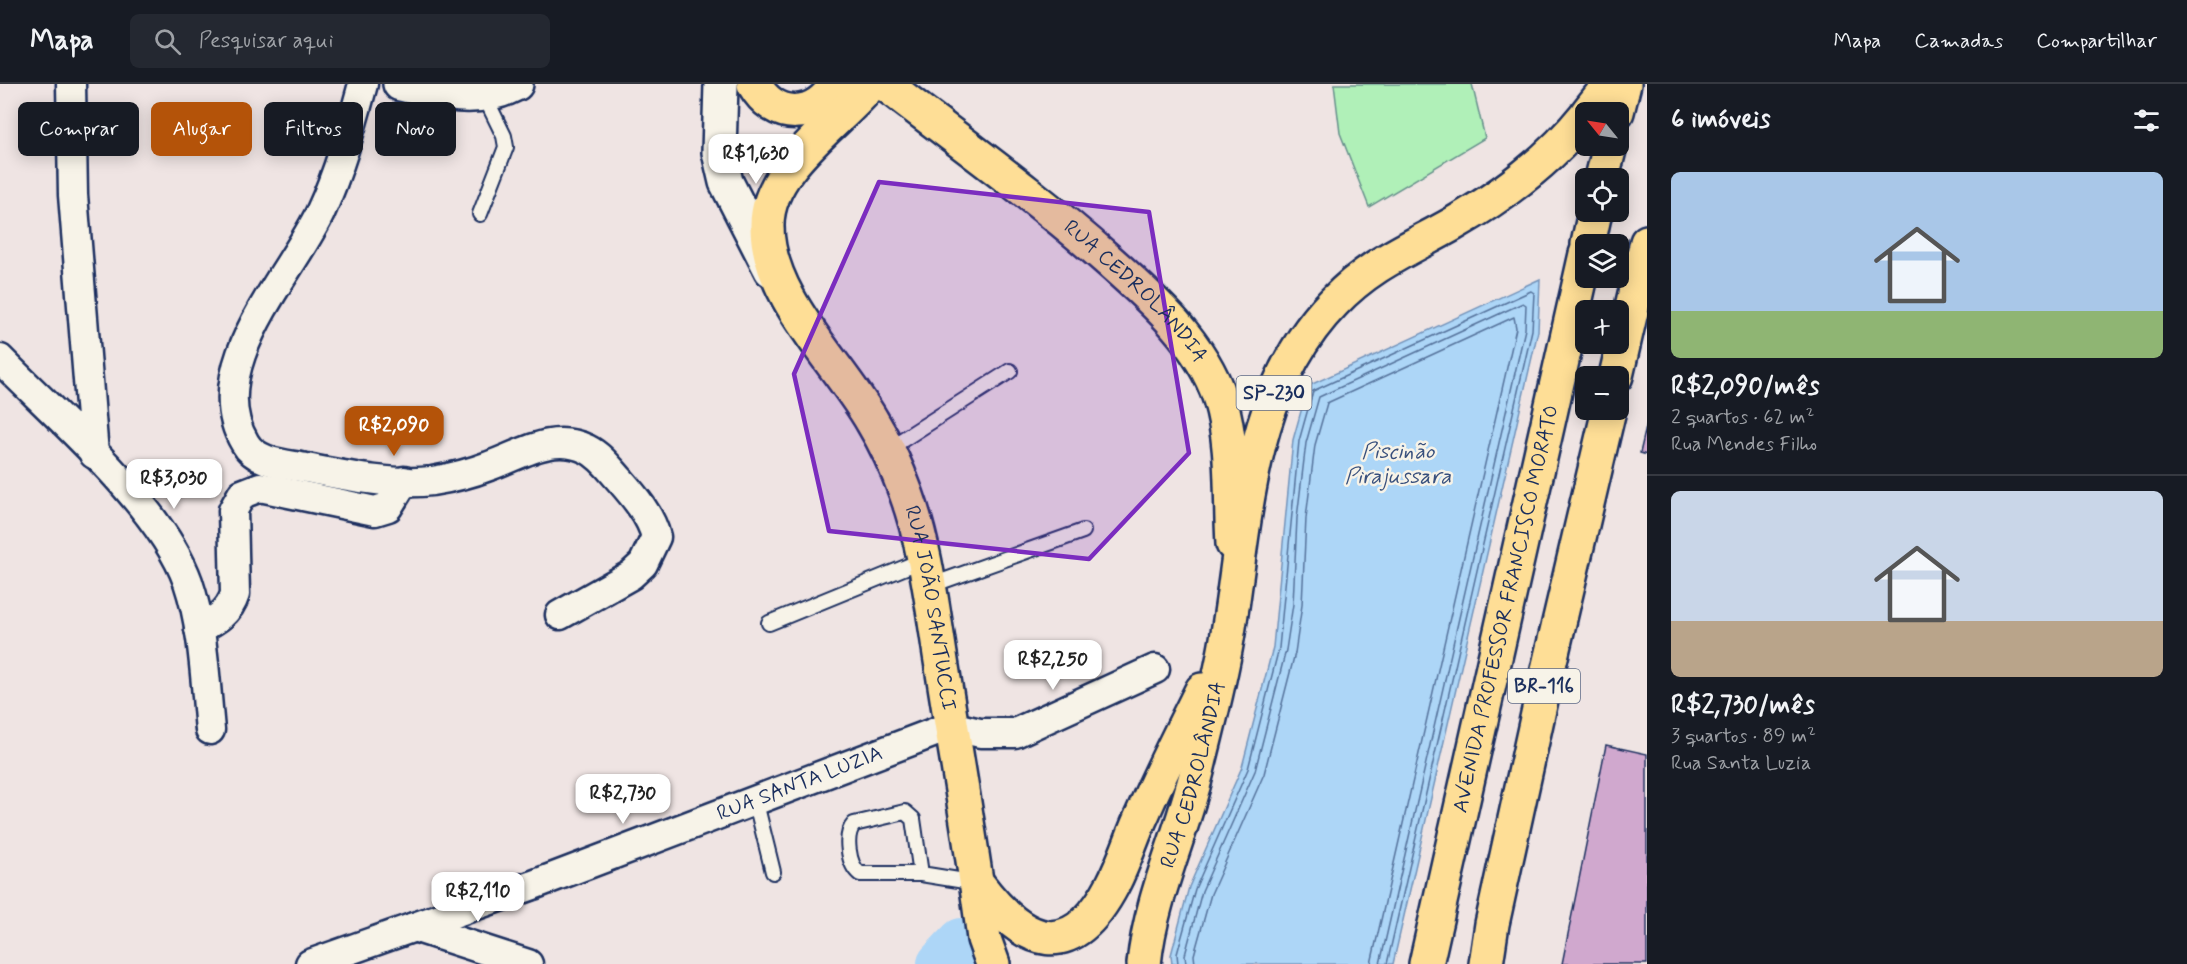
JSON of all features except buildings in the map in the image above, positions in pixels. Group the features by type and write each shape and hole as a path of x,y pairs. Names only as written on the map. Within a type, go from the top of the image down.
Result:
{"main road":[{"path":"754,84 767,100 797,112 808,111 820,104 836,84"},
{"name":"RUA JOÃO SANTUCCI","path":"870,84 817,136 776,190 766,224 769,251 779,285 872,420 888,450 907,495 926,573 977,883 984,939 993,964"},
{"name":"RUA CEDROLÂNDIA","path":"885,84 1060,217 1142,290 1177,326 1197,354 1219,398 1228,435 1235,583"},
{"name":"RUA CEDROLÂNDIA","path":"1596,102 1610,84"},
{"path":"1620,102 1624,84"},
{"name":"RUA CEDROLÂNDIA","path":"1144,964 1154,912 1198,767 1227,640 1252,473 1262,426 1278,382 1307,334 1334,302 1378,264 1452,225 1511,187 1539,163 1575,126"},
{"path":"1618,366 1647,242"},
{"name":"AVENIDA PROFESSOR FRANCISCO MORATO","path":"1426,964 1578,288"},
{"name":"BR-116","path":"1486,964 1492,924 1535,726 1607,420"},
{"path":"977,883 1009,922 1035,939 1054,942 1084,927 1098,912 1114,884 1142,814 1227,640"}],"street":[{"path":"71,84 73,195 94,454"},
{"path":"363,84 341,161 319,215 258,314 244,344 234,381 236,414 245,444 255,455 274,461 341,474 429,482 489,466 544,443 577,445 605,462 631,492 654,526 656,537 643,564 631,574 560,615"},
{"path":"400,84 453,96 484,95 516,84"},
{"name":"RUA JOÃO SANTUCCI","path":"721,84 720,152 726,182 779,285"},
{"path":"0,359 140,503 169,543 188,581 199,629 210,730"},
{"path":"199,629 217,620 232,605 235,594 233,510 242,494 260,487 375,511 388,507 404,481"},
{"path":"951,726 980,733 1015,733 1155,669"},
{"name":"RUA SANTA LUZIA","path":"310,964 533,885 951,726"},
{"path":"414,927 528,964"}],"lane":[{"path":"480,214 506,147 504,136 484,95"},
{"path":"888,450 1010,371"},
{"path":"769,623 926,573 1083,531"},
{"path":"756,799 773,873"},
{"path":"921,874 913,819 906,812 854,824 849,829 847,836 857,873 863,875 921,874 977,883"}],"highlighted area":[{"path":"879,182 1149,212 1189,453 1089,559 829,531 794,374"}],"green space":[{"path":"1334,84 1472,84 1485,138 1369,207 1340,133"}],"water":[{"name":"Piscinão Pirajussara","path":"1540,279 1538,331 1393,964 1172,964 1171,955 1189,887 1242,767 1273,647 1293,440 1308,386"}],"waterway":[{"path":"941,964 962,942"}]}
